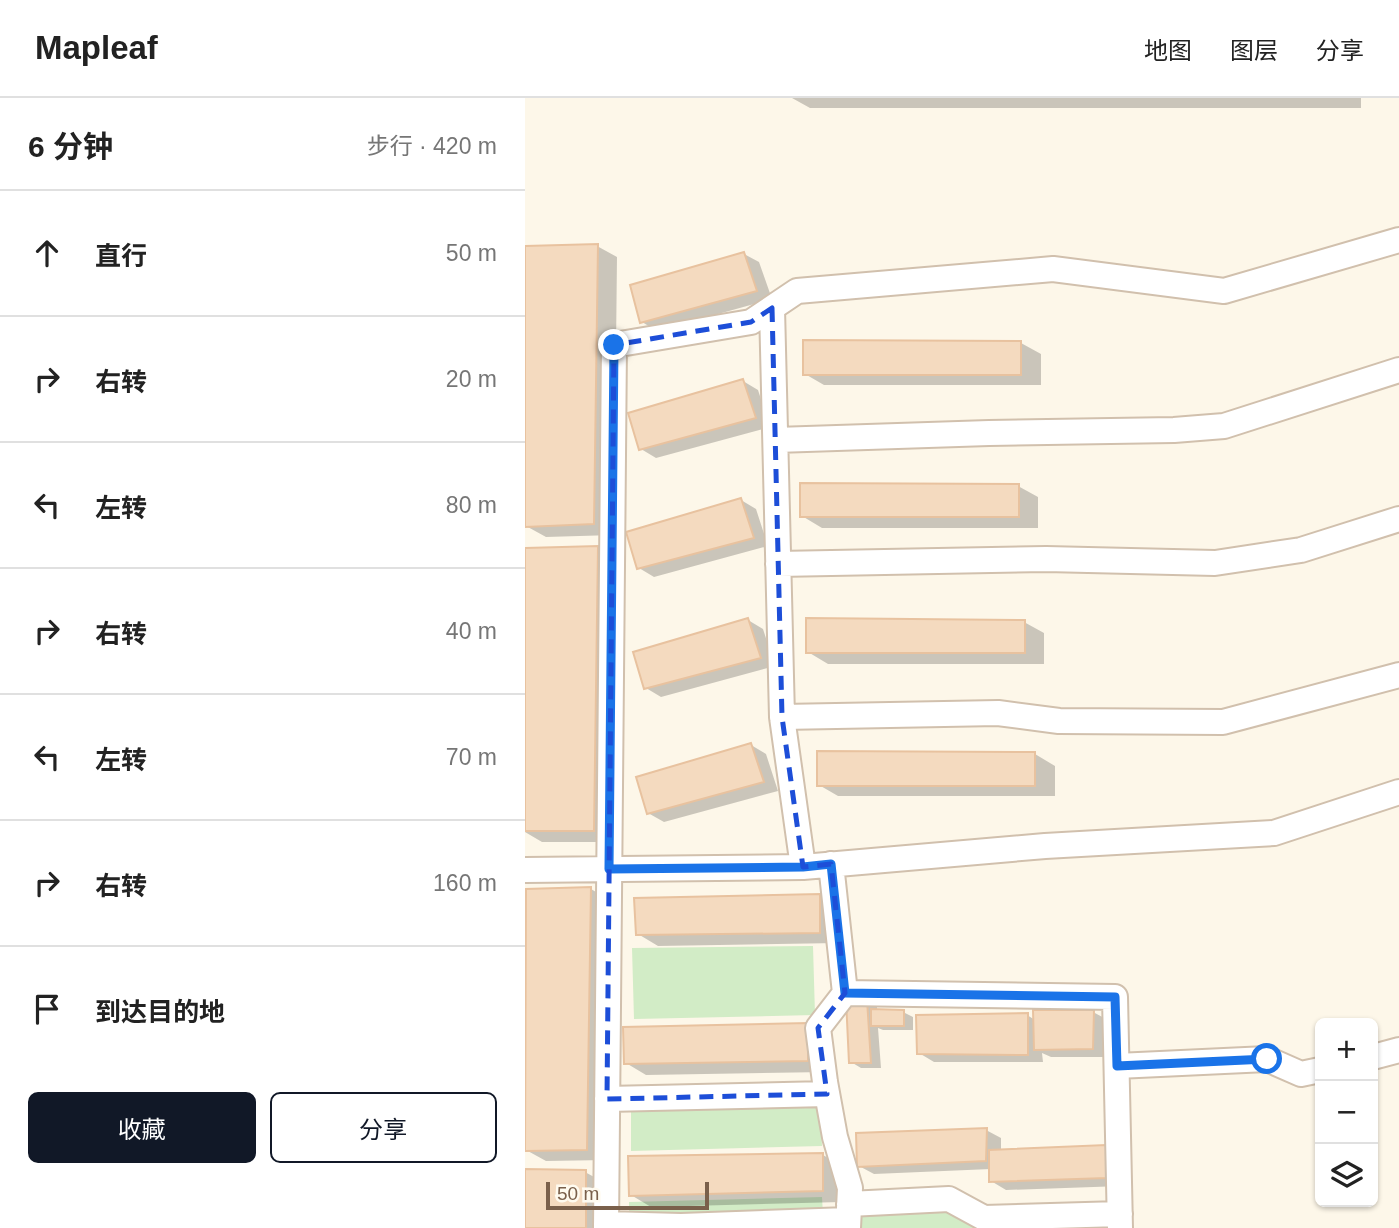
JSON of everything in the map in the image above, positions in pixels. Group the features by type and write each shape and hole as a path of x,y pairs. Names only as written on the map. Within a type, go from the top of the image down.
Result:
{"street":[{"path":"845,993 1115,997 1120,1221 984,1218 949,1199 848,1217 681,1227 606,1226 614,345 751,322 797,291 1053,269 1224,291 1399,240"},
{"path":"772,308 782,717 803,867"},
{"path":"776,440 1174,430 1224,426 1399,370"},
{"path":"778,564 1046,559 1215,563 1301,550 1399,519"},
{"path":"782,717 998,713 1059,721 1223,722 1399,675"},
{"path":"525,870 803,867 1045,846 1275,833 1399,792"},
{"path":"831,864 845,993 818,1028 835,1137 850,1188 848,1217"},
{"path":"1378,1056 1399,1050"},
{"path":"1117,1066 1267,1059 1301,1074 1315,1071"},
{"path":"607,1099 827,1094"}],"highlighted area":[{"path":"772,308 782,717 803,867 831,864 845,993 818,1028 827,1094 607,1099 614,345 751,322"}],"green space":[{"path":"813,946 815,1015 634,1019 632,948"},
{"path":"820,1103 822,1146 631,1151 631,1107"},
{"path":"822,1197 823,1215 629,1219 629,1202"},
{"path":"945,1208 1105,1222 1106,1228 857,1228 856,1212"}],"building":[{"path":"598,244 594,524 525,527 525,246"},
{"path":"744,252 757,291 640,323 630,285"},
{"path":"803,340 1021,341 1021,375 803,375"},
{"path":"743,379 756,418 639,450 628,413"},
{"path":"800,483 1019,484 1019,517 800,517"},
{"path":"741,498 754,538 637,569 626,532"},
{"path":"598,546 594,831 525,831 525,548"},
{"path":"748,618 761,658 644,689 633,652"},
{"path":"806,618 1025,620 1025,653 806,653"},
{"path":"751,743 764,782 647,814 636,777"},
{"path":"817,751 1035,752 1035,786 817,786"},
{"path":"591,887 587,1150 525,1151 526,889"},
{"path":"820,894 820,933 636,935 634,898"},
{"path":"846,999 867,999 871,1063 849,1063"},
{"path":"871,1009 904,1010 904,1026 871,1026"},
{"path":"1033,1010 1094,1010 1093,1049 1034,1050"},
{"path":"1028,1013 1028,1055 917,1054 916,1015"},
{"path":"808,1023 808,1061 624,1064 623,1027"},
{"path":"987,1128 986,1161 857,1167 856,1133"},
{"path":"1106,1145 1107,1178 989,1182 989,1150"},
{"path":"823,1153 823,1191 629,1196 628,1156"},
{"path":"525,1169 586,1170 586,1228 525,1228"}],"route":[{"path":"614,345 609,869 803,867 831,864 845,993 1115,997 1117,1066 1267,1059"}]}
